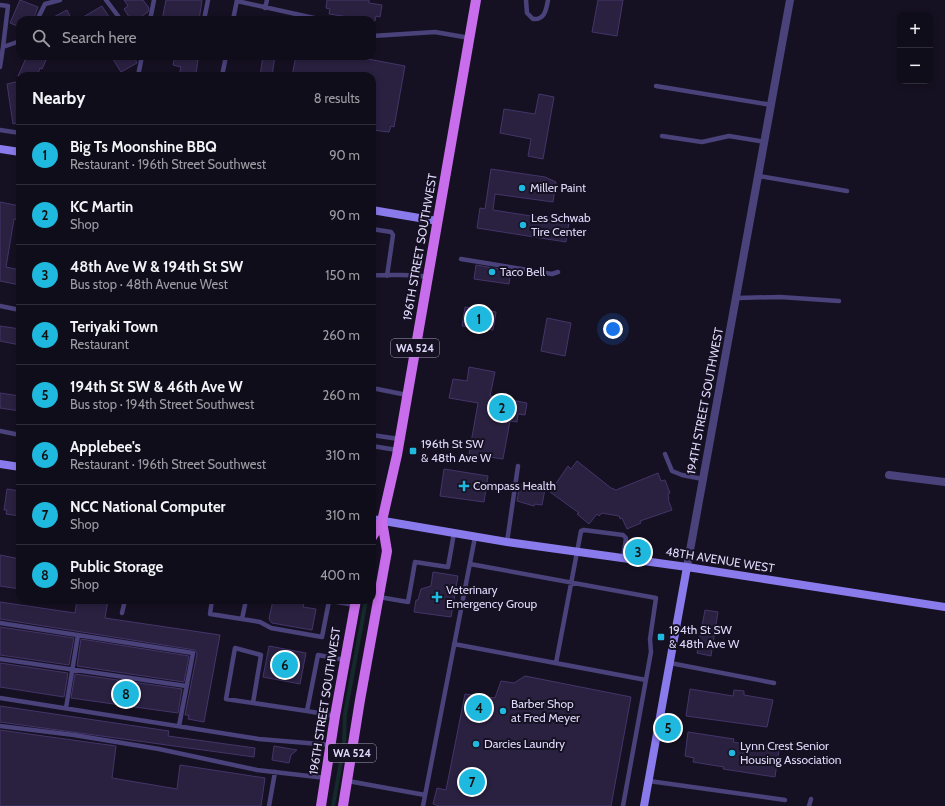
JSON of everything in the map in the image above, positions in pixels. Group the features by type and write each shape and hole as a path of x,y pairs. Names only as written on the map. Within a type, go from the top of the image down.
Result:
{"main road":[{"name":"196TH STREET SOUTHWEST","path":"343,806 360,700 387,551 377,520 398,445 476,0"},
{"name":"196TH STREET SOUTHWEST","path":"321,806 355,604"}],"street":[{"name":"194TH STREET SOUTHWEST","path":"644,806 790,0"},
{"path":"0,149 16,151"},
{"path":"376,211 437,221"},
{"path":"0,464 16,466"},
{"path":"889,475 945,482"},
{"name":"48TH AVENUE WEST","path":"377,520 507,542 687,567 945,607"}],"lane":[{"path":"39,16 45,4 60,0"},
{"path":"106,0 118,16"},
{"path":"151,16 154,0"},
{"path":"205,16 208,0"},
{"path":"265,8 267,0"},
{"path":"526,0 526,12 533,19 537,20 543,17 548,0"},
{"path":"234,16 237,1 304,16"},
{"path":"0,5 8,6 0,67"},
{"path":"376,36 435,32 470,38"},
{"path":"3,47 16,42"},
{"path":"139,72 141,60"},
{"path":"223,72 225,60"},
{"path":"656,86 772,105"},
{"path":"0,130 16,132"},
{"path":"662,136 702,142 729,136 765,142"},
{"path":"759,176 847,192"},
{"path":"376,230 391,232 394,239 387,276"},
{"path":"461,259 552,274 558,272"},
{"path":"376,275 411,274 428,276"},
{"path":"737,298 780,297 839,301"},
{"path":"0,306 16,309"},
{"path":"376,389 407,394"},
{"path":"0,431 16,434"},
{"path":"376,437 398,445"},
{"path":"376,446 398,445"},
{"path":"665,454 672,471 682,475 703,479"},
{"path":"507,542 518,466"},
{"path":"556,663 581,531 584,530 623,535 626,538 622,558"},
{"path":"379,597 408,602 415,562 448,567 454,533"},
{"path":"423,806 475,537"},
{"path":"470,564 656,598 650,639 651,652 623,806"},
{"path":"122,613 124,604"},
{"path":"211,604 210,614 260,622 271,628 322,637 329,604"},
{"path":"242,619 245,604"},
{"path":"0,623 193,653 179,726"},
{"path":"66,708 78,635"},
{"path":"454,644 646,680"},
{"path":"253,703 261,655 235,648 226,699 335,716"},
{"path":"307,711 318,655 345,660"},
{"path":"0,659 186,686"},
{"path":"670,663 774,682"},
{"path":"0,698 259,739 331,745"},
{"path":"0,726 74,735 136,745 256,770 326,778"},
{"path":"269,806 274,772"},
{"path":"348,781 425,796"},
{"path":"649,781 785,800"},
{"path":"809,806 811,799"}],"green space":[{"path":"363,604 367,604 347,715 346,745 335,806 331,806 342,745 343,714"}],"building":[{"path":"20,0 38,7 35,16 16,16 16,25 10,23"},
{"path":"124,0 143,0 149,8 148,12 142,16 128,16 124,9 128,6"},
{"path":"166,0 202,0 200,16 163,16"},
{"path":"327,0 369,0 369,3 382,5 380,17 342,16 329,14 330,9 326,8"},
{"path":"598,0 623,0 617,36 592,32"},
{"path":"102,6 108,16 85,16"},
{"path":"67,10 70,16 56,16"},
{"path":"25,60 46,60 42,69 40,68 38,72 20,72"},
{"path":"114,60 136,60 137,63 121,72"},
{"path":"174,60 198,60 196,72 180,72 181,67 173,65"},
{"path":"262,60 274,60 273,72 261,72"},
{"path":"295,60 373,60 405,66 394,127 391,126 389,132 376,130 376,72 293,72"},
{"path":"16,82 16,123 13,124 7,84"},
{"path":"539,94 554,97 543,159 528,156 531,139 500,133 504,109 535,114"},
{"path":"491,169 545,177 556,182 553,202 495,194 493,210 569,222 566,242 477,228 480,208 485,209"},
{"path":"0,202 16,205 16,219 14,219 6,267 16,269 16,284 0,281"},
{"name":"Taco Bell","path":"476,265 511,271 509,284 474,279"},
{"path":"465,307 496,312 493,330 462,326"},
{"path":"547,318 571,323 565,356 541,351"},
{"path":"0,326 16,328 16,344 0,341"},
{"path":"469,367 495,372 490,396 527,403 525,415 518,414 517,422 510,421 503,459 469,454 478,403 449,398 453,379 467,381"},
{"path":"0,393 16,395 16,410 0,408"},
{"path":"577,461 611,488 616,490 658,473 661,481 665,480 670,493 668,494 668,499 672,510 640,521 641,523 627,529 622,518 620,519 619,516 602,513 599,516 597,514 589,524 577,514 579,513 550,492 568,466 571,469"},
{"path":"444,469 488,476 484,502 440,496"},
{"path":"520,484 545,489 542,505 535,504 534,506 517,501"},
{"path":"7,489 16,490 16,515 6,514 7,510 4,510"},
{"path":"0,555 16,558 16,588 0,586"},
{"name":"Veterinary Emergency Group","path":"433,572 458,576 451,617 414,612 416,600 418,600 421,589 431,586"},
{"path":"0,602 75,613 76,604 107,604 105,618 220,635 204,722 188,719 189,715 185,715 197,654 195,650 0,619"},
{"path":"272,604 304,604 303,607 316,609 312,630 272,623 269,619"},
{"path":"705,610 718,612 711,656 697,653"},
{"path":"0,627 74,638 69,665 0,655"},
{"path":"81,639 189,656 184,682 77,666"},
{"path":"269,646 306,653 300,684 263,677"},
{"path":"0,663 68,673 64,697 0,687"},
{"path":"75,674 182,689 178,713 71,698"},
{"path":"525,676 631,697 611,806 439,806 433,804 437,788 446,790 465,694 495,698 501,681 514,683"},
{"name":"Lynn Crest Senior Housing Association","path":"690,689 733,696 734,690 744,691 744,695 773,700 767,727 686,716"},
{"path":"0,706 169,731 168,736 255,748 254,757 0,722"},
{"path":"0,730 116,746 112,778 177,789 180,765 265,778 261,806 0,806"},
{"name":"Lynn Crest Senior Housing Association","path":"688,732 734,739 733,742 779,750 775,777 723,769 724,767 693,762 694,758 685,756"},
{"path":"274,746 297,750 291,755 289,763 272,760"}],"place":[{"name":"Miller Paint","path":"522,188"},
{"name":"Les Schwab Tire Center","path":"523,225"},
{"name":"Taco Bell","path":"492,272"},
{"name":"Big Ts Moonshine BBQ","path":"479,319"},
{"name":"KC Martin","path":"502,408"},
{"name":"196th St SW & 48th Ave W","path":"413,451"},
{"name":"Compass Health","path":"464,486"},
{"name":"48th Ave W & 194th St SW","path":"638,552"},
{"name":"Veterinary Emergency Group","path":"437,597"},
{"name":"194th St SW & 48th Ave W","path":"661,637"},
{"name":"Applebee's","path":"285,665"},
{"name":"Public Storage","path":"126,694"},
{"name":"Teriyaki Town","path":"479,708"},
{"name":"Barber Shop at Fred Meyer","path":"503,711"},
{"name":"194th St SW & 46th Ave W","path":"668,728"},
{"name":"Darcies Laundry","path":"476,744"},
{"name":"Lynn Crest Senior Housing Association","path":"732,753"},
{"name":"NCC National Computer","path":"472,782"}]}
